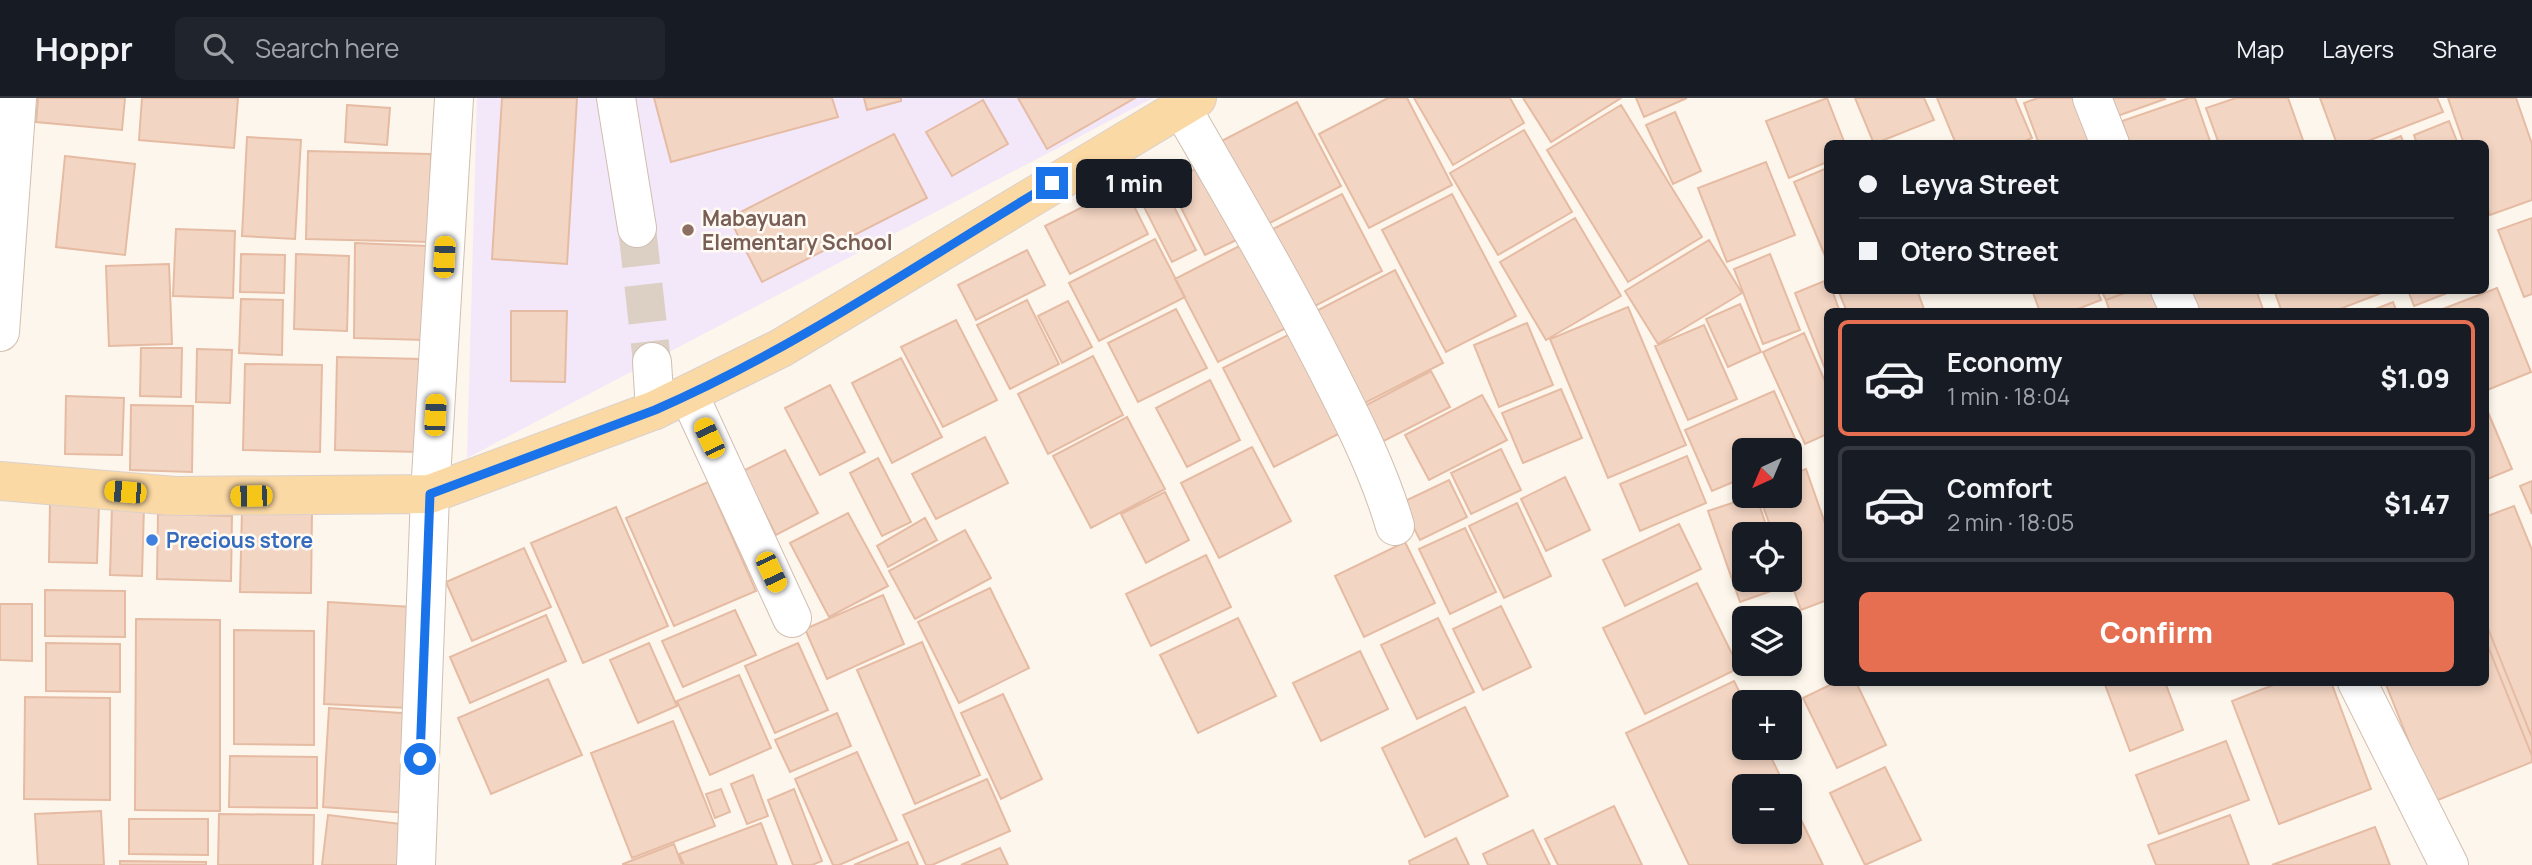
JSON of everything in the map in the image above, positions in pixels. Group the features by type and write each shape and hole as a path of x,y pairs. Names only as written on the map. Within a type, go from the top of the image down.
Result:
{"main road":[{"path":"0,481 175,496 430,494 655,410 781,348 1189,102"}],"street":[{"path":"0,332 17,98"},
{"path":"416,865 430,494 454,98"},
{"path":"616,98 636,228"},
{"path":"2092,98 2108,140"},
{"path":"1189,102 1354,420 1388,502 1395,526"},
{"path":"652,362 655,410"},
{"path":"689,395 792,618"},
{"path":"2359,686 2449,865"}],"shaded area":[{"name":"Mabayuan Elementary School","path":"477,98 1153,98 467,458"}],"building":[{"path":"38,98 125,98 122,130 36,122"},
{"path":"142,98 238,98 234,148 139,140"},
{"path":"502,98 577,98 567,264 492,259"},
{"path":"654,98 832,98 838,117 671,162"},
{"path":"864,98 901,98 901,101 867,110"},
{"path":"1018,98 1135,98 1047,149"},
{"path":"1388,98 1407,98 1452,185 1369,228 1319,134"},
{"path":"1414,98 1510,98 1524,123 1453,165"},
{"path":"1523,98 1621,98 1551,142"},
{"path":"1636,98 1687,98 1644,117"},
{"path":"1827,98 1843,140 1824,140 1824,163 1789,178 1766,121"},
{"path":"1855,98 1924,98 1934,120 1884,140 1872,140"},
{"path":"1937,98 2015,98 2032,138 2028,140 1954,140"},
{"path":"2038,98 2084,98 2100,140 2038,140 2024,103"},
{"path":"2102,98 2164,98 2165,99 2109,119"},
{"path":"2195,98 2210,140 2129,140 2122,121"},
{"path":"2236,98 2288,98 2303,140 2218,140 2206,108"},
{"path":"2320,98 2437,98 2443,112 2370,140 2336,140"},
{"path":"2448,98 2516,98 2532,144 2532,200 2490,215 2489,140 2463,140"},
{"path":"983,100 1008,144 952,176 926,132"},
{"path":"1297,102 1341,186 1256,230 1212,146"},
{"path":"347,105 390,108 387,145 345,142"},
{"path":"1621,105 1702,237 1628,282 1547,150"},
{"path":"1675,112 1701,171 1673,184 1646,125"},
{"path":"2449,121 2456,140 2416,140 2414,135"},
{"path":"1524,130 1572,212 1498,255 1450,173"},
{"path":"894,134 927,198 762,282 729,218"},
{"path":"247,137 301,140 295,239 242,236"},
{"path":"308,151 431,154 430,242 306,239"},
{"path":"65,156 135,164 125,255 56,247"},
{"path":"1210,162 1247,235 1205,255 1168,182"},
{"path":"1766,162 1795,235 1727,262 1698,188"},
{"path":"1824,169 1824,254 1794,182"},
{"path":"1124,186 1148,234 1070,274 1045,226"},
{"path":"1165,189 1196,250 1172,262 1141,201"},
{"path":"1342,194 1382,271 1313,307 1273,229"},
{"path":"1452,194 1516,316 1446,352 1382,230"},
{"path":"1575,218 1621,296 1546,340 1500,262"},
{"path":"2532,218 2532,294 2524,297 2498,230"},
{"path":"176,229 235,231 233,298 173,296"},
{"path":"1155,239 1185,297 1099,341 1069,283"},
{"path":"1251,240 1294,324 1218,362 1175,279"},
{"path":"1709,240 1742,293 1658,344 1625,291"},
{"path":"355,243 428,246 426,340 354,338"},
{"path":"1027,250 1045,285 976,320 958,285"},
{"path":"241,254 285,255 284,293 240,292"},
{"path":"296,254 349,256 347,331 294,329"},
{"path":"1770,254 1800,330 1763,344 1734,269"},
{"path":"169,264 172,344 109,346 106,266"},
{"path":"1395,270 1443,363 1353,409 1305,317"},
{"path":"1824,281 1824,294 1833,294 1839,308 1824,308 1824,366 1795,293"},
{"path":"2497,288 2531,372 2489,389 2489,308 2445,308 2482,294 2489,294 2489,291"},
{"path":"1840,294 1918,294 1924,308 1845,308"},
{"path":"2033,294 2099,294 2101,300 2080,308 2039,308"},
{"path":"2103,294 2122,294 2106,300"},
{"path":"2122,294 2165,294 2171,308 2109,308 2106,300"},
{"path":"2188,294 2257,294 2263,308 2194,308"},
{"path":"2275,294 2379,294 2342,308 2281,308"},
{"path":"2410,294 2445,294 2414,306"},
{"path":"241,299 283,300 282,355 239,353"},
{"path":"1027,300 1059,364 1010,389 977,325"},
{"path":"1068,301 1092,347 1062,363 1038,316"},
{"path":"2393,302 2395,308 2378,308"},
{"path":"1740,304 1761,352 1728,367 1706,319"},
{"path":"1628,307 1686,445 1608,478 1550,339"},
{"path":"1176,309 1207,368 1138,402 1108,343"},
{"path":"511,311 567,311 565,382 511,381"},
{"path":"956,320 997,400 943,427 901,347"},
{"path":"1527,323 1553,385 1499,407 1474,345"},
{"path":"1704,325 1737,399 1688,420 1655,346"},
{"path":"1300,329 1350,428 1274,467 1223,368"},
{"path":"1804,333 1824,379 1824,435 1805,444 1763,352"},
{"path":"141,348 182,348 181,397 140,396"},
{"path":"197,349 232,350 230,403 196,402"},
{"path":"1093,356 1123,415 1048,454 1018,394"},
{"path":"337,357 422,359 420,452 335,450"},
{"path":"901,358 942,437 892,463 852,383"},
{"path":"245,364 322,365 320,452 243,450"},
{"path":"1431,371 1450,407 1376,445 1357,410"},
{"path":"1210,380 1240,440 1187,467 1156,408"},
{"path":"830,385 865,452 820,475 785,408"},
{"path":"1561,389 1582,438 1523,463 1502,413"},
{"path":"1774,391 1795,438 1732,438 1732,483 1712,491 1685,430"},
{"path":"1482,395 1507,440 1429,480 1405,435"},
{"path":"66,396 124,398 122,455 65,454"},
{"path":"131,405 193,406 192,472 130,470"},
{"path":"2489,414 2512,469 2489,478"},
{"path":"1127,417 1165,489 1091,528 1053,456"},
{"path":"985,437 1008,483 936,519 912,474"},
{"path":"1252,447 1291,521 1219,558 1181,483"},
{"path":"1501,449 1521,490 1471,514 1451,473"},
{"path":"785,450 818,513 776,535 743,471"},
{"path":"1687,456 1706,503 1640,531 1620,484"},
{"path":"878,458 911,522 882,536 850,473"},
{"path":"1806,469 1824,520 1824,601 1802,610 1795,592 1802,592 1802,522 1769,522 1764,508 1802,508 1802,470"},
{"path":"1565,477 1590,530 1546,551 1521,499"},
{"path":"1449,480 1467,517 1420,540 1401,503"},
{"path":"2532,481 2532,514 2520,486"},
{"path":"708,482 756,591 674,626 626,518"},
{"path":"1165,492 1189,540 1146,563 1121,514"},
{"path":"50,503 99,505 97,563 49,562"},
{"path":"1517,503 1551,576 1504,598 1469,526"},
{"path":"1732,503 1732,508 1760,508 1765,522 1732,522 1732,579 1708,511"},
{"path":"112,506 144,506 142,576 110,575"},
{"path":"2514,506 2532,550 2532,756 2489,649 2489,515"},
{"path":"616,507 668,626 583,663 531,543"},
{"path":"242,510 312,511 311,593 240,592"},
{"path":"848,513 888,586 829,617 790,543"},
{"path":"158,514 232,516 231,581 157,579"},
{"path":"925,518 937,540 888,567 877,546"},
{"path":"1679,524 1701,569 1625,606 1603,560"},
{"path":"1465,528 1496,592 1450,614 1419,549"},
{"path":"965,530 991,578 915,619 889,571"},
{"path":"1405,542 1435,603 1364,637 1335,576"},
{"path":"524,548 551,607 472,641 446,582"},
{"path":"1206,555 1231,607 1151,646 1126,594"},
{"path":"1697,583 1732,654 1732,671 1645,714 1603,628"},
{"path":"990,588 1029,668 959,703 918,622"},
{"path":"45,590 125,591 125,637 45,636"},
{"path":"1736,592 1768,592 1740,602"},
{"path":"883,595 904,644 827,679 805,629"},
{"path":"328,602 412,607 408,708 324,704"},
{"path":"0,604 32,604 32,661 0,660"},
{"path":"1501,606 1531,667 1483,690 1453,629"},
{"path":"735,610 756,655 683,687 662,641"},
{"path":"546,615 566,661 470,703 450,657"},
{"path":"1238,618 1276,696 1198,733 1160,655"},
{"path":"1438,618 1474,692 1417,719 1381,645"},
{"path":"136,619 220,620 220,811 135,810"},
{"path":"234,630 314,631 314,745 234,744"},
{"path":"2489,631 2532,738 2532,762 2433,802 2387,686 2489,686"},
{"path":"922,642 980,775 915,804 857,670"},
{"path":"46,643 120,644 120,692 46,691"},
{"path":"649,643 677,706 638,723 610,660"},
{"path":"798,643 828,710 775,733 745,666"},
{"path":"1360,651 1388,709 1321,741 1293,683"},
{"path":"739,675 771,748 710,775 677,701"},
{"path":"548,679 582,755 491,794 458,718"},
{"path":"1734,681 1738,690 1732,690 1732,760 1772,760 1779,774 1732,774 1732,844 1802,844 1802,822 1823,865 1689,865 1626,733"},
{"path":"1828,686 1858,686 1886,745 1837,768 1803,698"},
{"path":"2106,686 2166,686 2183,730 2130,751"},
{"path":"2271,686 2332,686 2371,789 2279,824 2232,701"},
{"path":"1003,694 1042,779 1001,799 961,713"},
{"path":"25,697 110,698 110,800 24,799"},
{"path":"1465,707 1508,796 1425,837 1382,748"},
{"path":"329,708 415,714 408,813 323,807"},
{"path":"837,713 851,746 790,772 775,740"},
{"path":"673,721 715,826 632,858 591,753"},
{"path":"2226,741 2249,800 2159,834 2136,775"},
{"path":"857,752 897,840 839,865 833,865 795,779"},
{"path":"230,756 317,757 317,808 229,807"},
{"path":"1885,767 1921,840 1865,865 1830,793"},
{"path":"753,775 768,816 747,824 731,784"},
{"path":"987,779 1010,831 932,865 926,865 903,815"},
{"path":"721,789 730,812 715,818 706,794"},
{"path":"794,789 822,861 812,865 793,865 768,800"},
{"path":"1614,806 1642,865 1558,865 1545,839"},
{"path":"101,811 104,865 38,865 35,814"},
{"path":"219,814 314,815 313,865 218,865"},
{"path":"328,815 409,825 405,865 322,865"},
{"path":"2230,815 2249,865 2156,865 2148,845"},
{"path":"129,819 208,819 208,855 129,854"},
{"path":"761,823 777,865 684,865 679,854"},
{"path":"2375,827 2390,865 2272,865"},
{"path":"1533,830 1550,865 1488,865 1483,854"},
{"path":"1456,838 1469,865 1410,865 1409,861"},
{"path":"908,842 918,865 854,865"},
{"path":"674,844 682,865 623,865 623,864"},
{"path":"1000,848 1008,865 961,865"},
{"path":"120,861 206,862 206,865 120,865"}],"tunnel":[{"path":"637,228 652,362"}],"place":[{"name":"Mabayuan Elementary School","path":"688,230"},
{"name":"Precious store","path":"152,540"}],"route":[{"path":"420,759 430,494 689,395 781,348 1052,183"}]}
